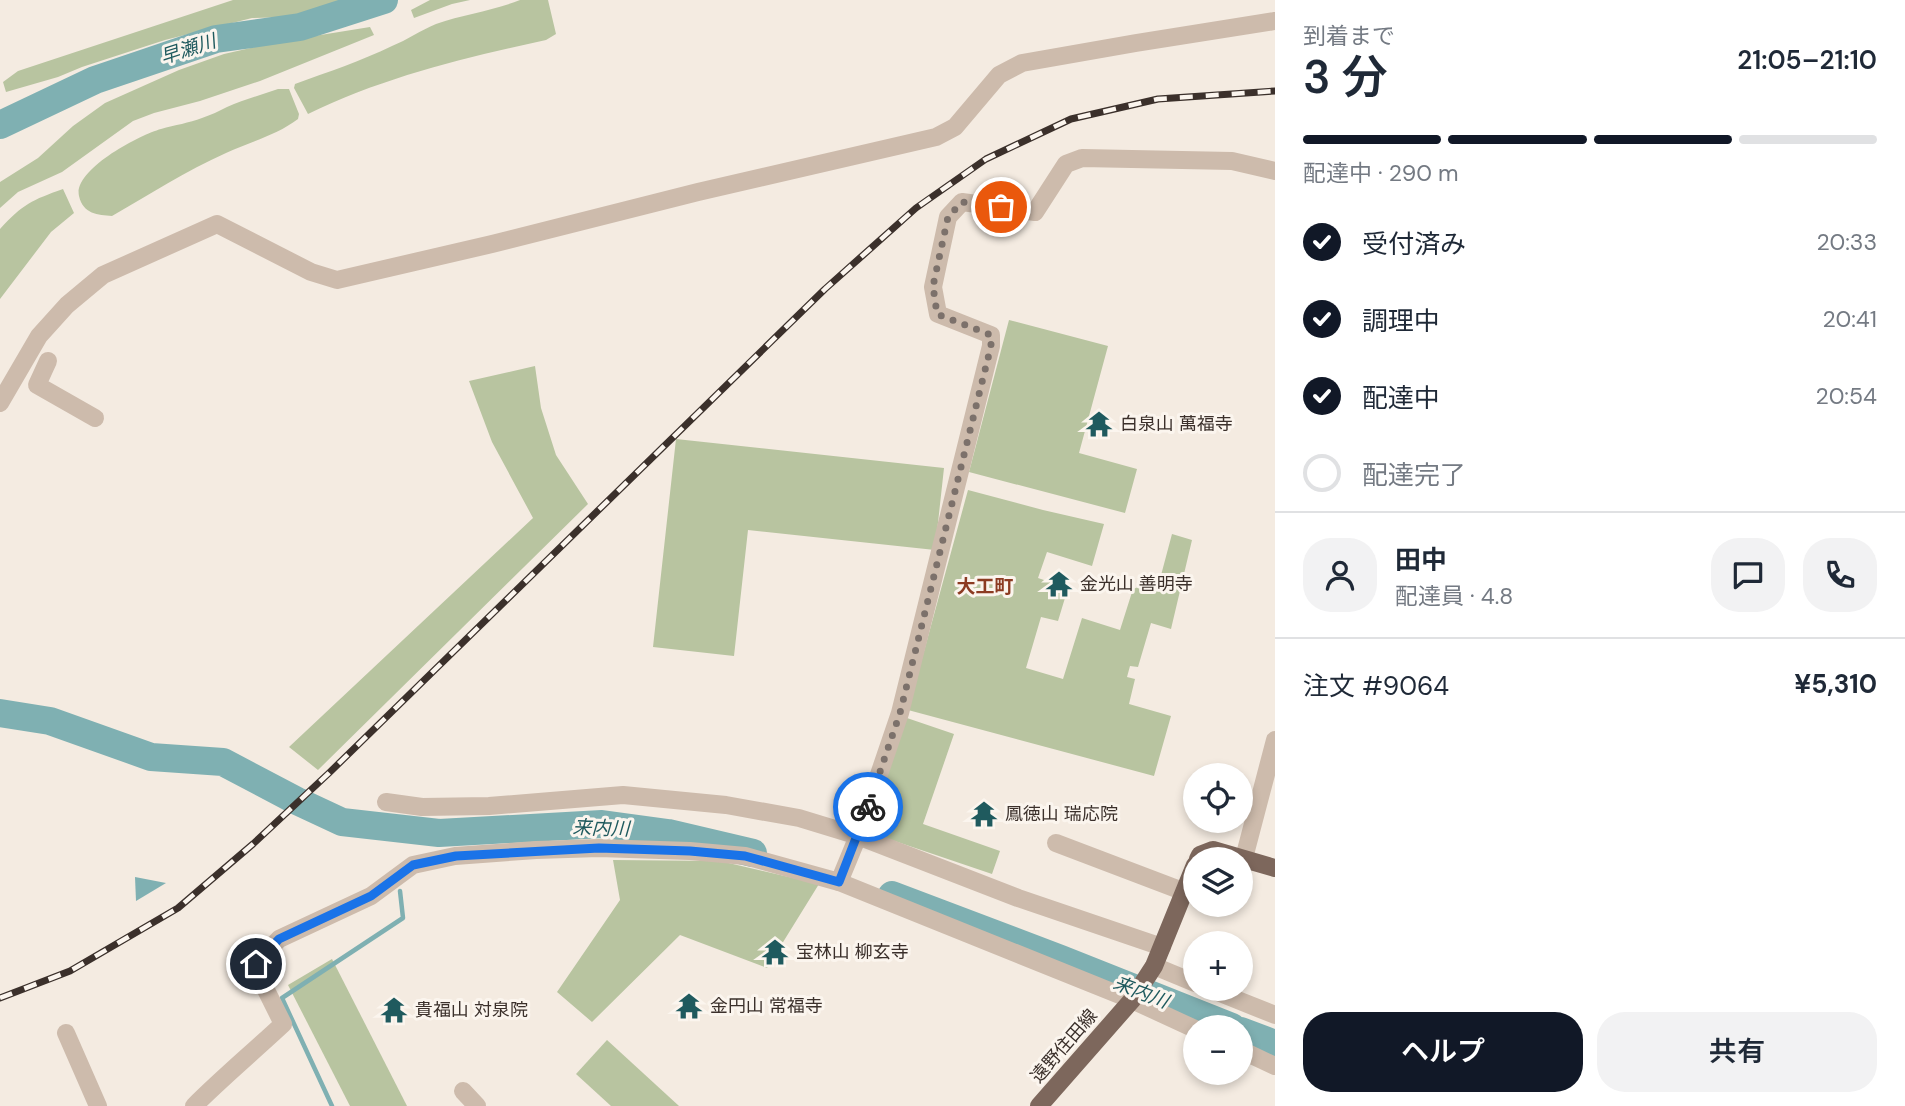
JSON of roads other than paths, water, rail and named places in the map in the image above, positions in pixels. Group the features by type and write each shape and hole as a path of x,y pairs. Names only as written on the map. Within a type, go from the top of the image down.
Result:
{"main road":[{"path":"1253,861 1275,868"},
{"name":"遠野住田線","path":"1039,1106 1132,1000 1151,970 1183,897"}],"street":[{"path":"0,403 39,336 66,305 103,275 217,224 311,272 337,280 936,137 955,127 999,75 1022,63 1275,21"},
{"path":"839,882 858,836 900,713 991,346 991,335 937,314 933,286 948,217 962,202 1035,212 1066,164 1082,158 1232,161 1275,171"},
{"path":"48,361 37,385 94,418"},
{"path":"1247,847 1275,740"},
{"path":"386,802 422,807 489,806 623,795 726,805 799,818 858,836 1018,898 1162,947"},
{"path":"1056,843 1183,891"},
{"path":"194,1106 283,1024 256,964 279,939 371,896 413,865 456,856 599,848 745,856 839,882 1132,1000 1183,1023"},
{"path":"1151,970 1183,979"},
{"path":"1240,1001 1275,1015"},
{"path":"66,1033 98,1106"},
{"path":"1253,1056 1275,1066"},
{"path":"463,1091 477,1106"}],"water":[{"path":"135,877 166,883 136,901"}],"waterway":[{"name":"早瀬川","path":"0,125 95,80 216,39 300,27 384,0"},
{"name":"来内川","path":"0,713 50,721 151,757 223,762 342,822 439,833 602,824 668,833 753,853"},
{"path":"332,1106 282,998 403,918 400,891"},
{"name":"来内川","path":"892,895 1202,1015"},
{"name":"来内川","path":"1253,1036 1275,1044"}],"railway":[{"path":"0,998 70,971 178,908 253,844 825,289 916,208 986,159 1071,119 1158,99 1275,91"}],"place":[{"name":"白泉山 萬福寺","path":"1099,424"},
{"name":"金光山 善明寺","path":"1059,584"},
{"name":"鳳徳山 瑞応院","path":"984,814"},
{"name":"宝林山 柳玄寺","path":"775,952"},
{"name":"金円山 常福寺","path":"689,1006"},
{"name":"貴福山 対泉院","path":"394,1010"}],"district":[{"name":"大工町","path":"985,586"}]}
